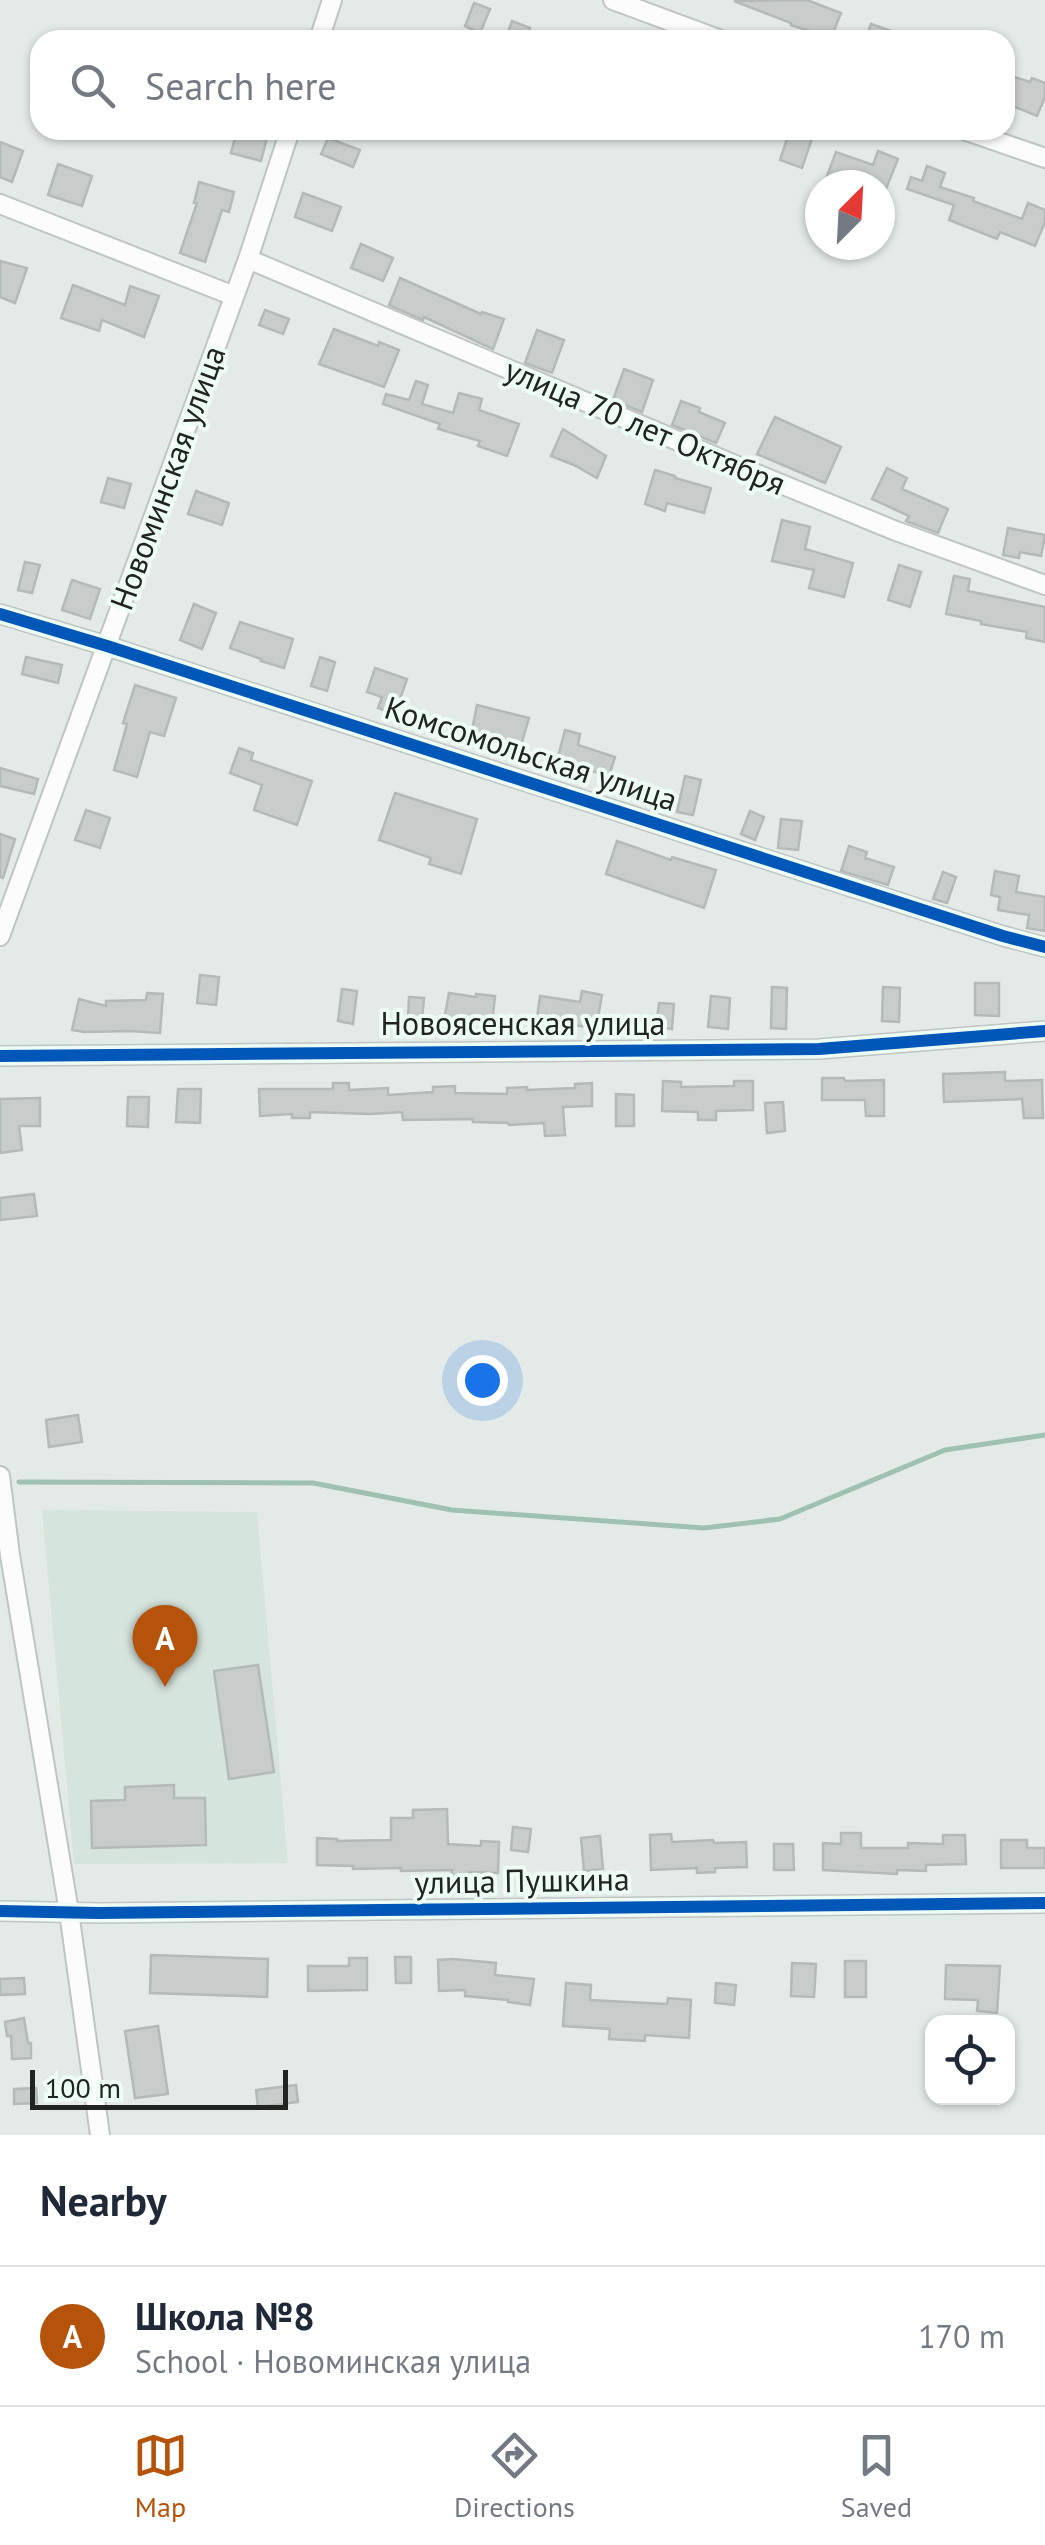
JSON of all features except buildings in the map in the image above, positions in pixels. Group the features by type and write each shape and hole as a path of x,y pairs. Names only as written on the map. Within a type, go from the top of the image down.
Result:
{"street":[{"path":"322,30 332,0"},
{"path":"613,0 694,30"},
{"name":"Новоминская улица","path":"0,936 248,259 287,140"},
{"path":"993,140 1045,158"},
{"path":"0,204 234,296"},
{"name":"улица 70 лет Октября","path":"248,259 896,531 1045,585"},
{"name":"Комсомольская улица","path":"0,614 1045,947"},
{"name":"Новоясенская улица","path":"0,1056 819,1049 1045,1031"},
{"path":"0,1476 100,2135"},
{"name":"улица Пушкина","path":"0,1910 1045,1902"}],"shaded area":[{"path":"42,1510 257,1512 288,1863 74,1864"}],"waterway":[{"path":"19,1482 313,1483 452,1510 704,1528 780,1519 945,1450 1045,1435"}],"cycle path":[{"path":"0,614 1045,947"},
{"path":"0,1056 819,1049 1045,1031"},
{"path":"0,1911 1045,1903"}],"place":[{"name":"Школа №8","path":"165,1687"}]}
